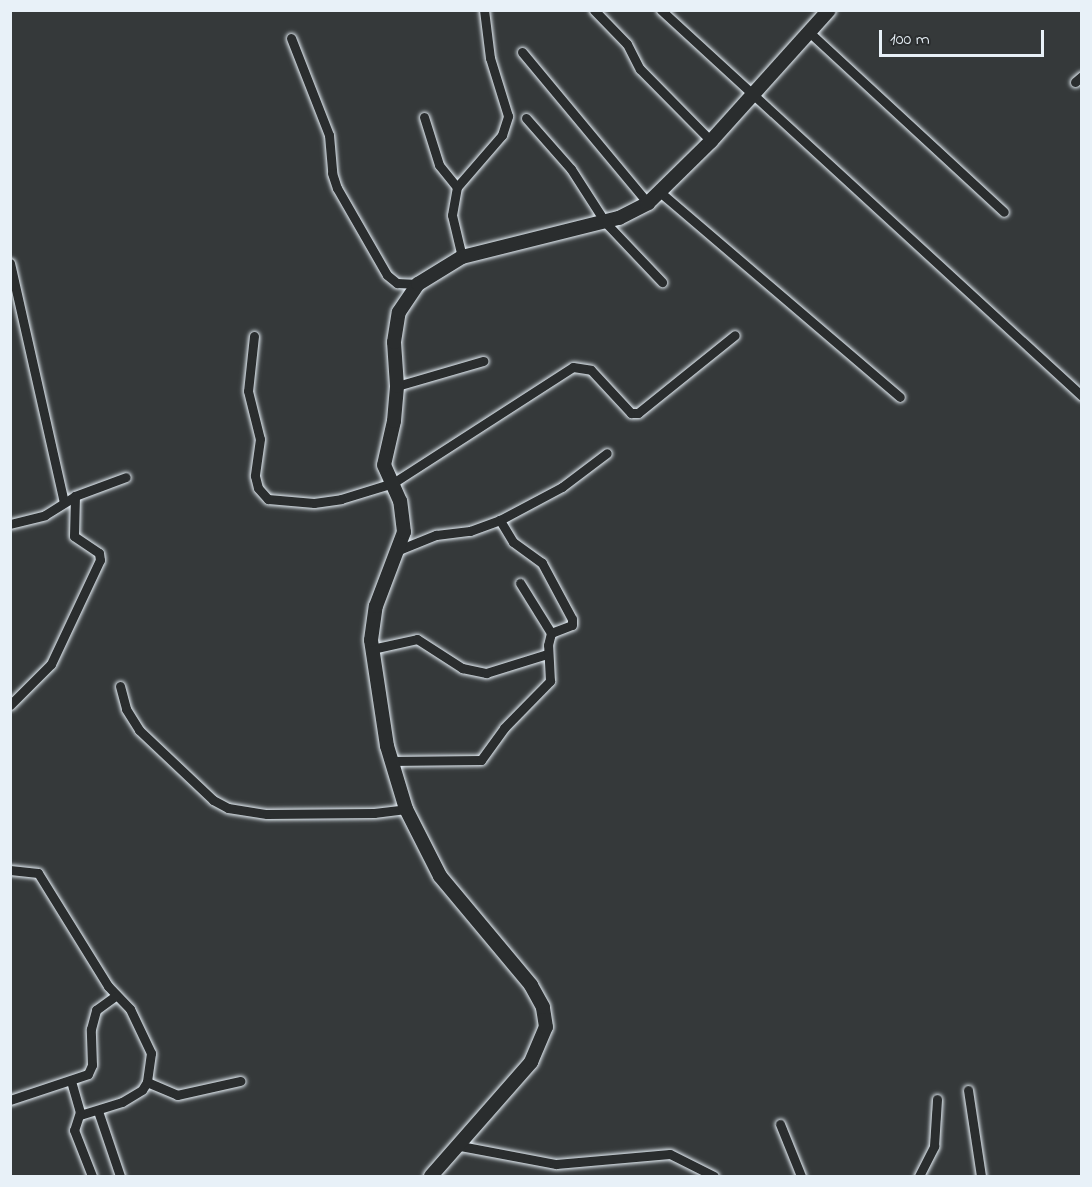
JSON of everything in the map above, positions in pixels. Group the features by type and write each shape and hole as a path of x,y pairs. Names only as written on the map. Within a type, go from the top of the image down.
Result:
{"main road":[{"path":"431,1176 455,1145 531,1062 544,1038 545,1016 531,985 440,876 406,809 390,761 372,649 376,606 401,549 404,517 384,457 394,421 397,386 394,342 399,312 418,284 462,257 605,222 628,215 648,203 661,193 711,141 829,10"}],"street":[{"path":"462,257 452,215 457,187 502,135 508,116 490,58 484,10"},
{"path":"594,10 627,44 640,69 711,141"},
{"path":"661,10 752,96 1082,396"},
{"path":"809,32 1004,212"},
{"path":"291,38 329,135 332,173 337,188 387,275 397,283 418,284"},
{"path":"522,52 648,203"},
{"path":"424,117 439,165 457,187"},
{"path":"526,118 571,169 605,222 662,282"},
{"path":"661,193 900,397"},
{"path":"10,263 15,302 64,502"},
{"path":"254,336 248,391 260,439 255,476 263,498 326,503 393,483 492,422 563,371 583,366 591,370 634,414 735,335"},
{"path":"397,386 483,360"},
{"path":"401,549 436,535 470,531 500,520 562,488 607,453"},
{"path":"10,524 45,515 75,496 126,477"},
{"path":"10,705 51,664 100,560 99,553 74,536 75,496"},
{"path":"500,520 513,542 542,563 572,619 572,625 551,633"},
{"path":"390,761 482,760 504,728 550,681 548,654 551,633 520,583"},
{"path":"372,649 417,639 462,668 486,673 548,654"},
{"path":"120,686 126,709 139,730 213,800 228,808 267,814 374,813 406,809"},
{"path":"10,870 38,873 116,996 130,1009 151,1053 147,1082 133,1097 98,1111 80,1115"},
{"path":"10,1100 71,1082 91,1070 91,1029 96,1010 116,996"},
{"path":"147,1082 169,1095 177,1095 240,1081"},
{"path":"71,1082 80,1115 74,1130 92,1176"},
{"path":"968,1090 981,1176"},
{"path":"919,1176 933,1150 937,1099"},
{"path":"98,1111 120,1176"},
{"path":"780,1125 801,1176"},
{"path":"455,1145 556,1164 670,1154 714,1176"}]}
